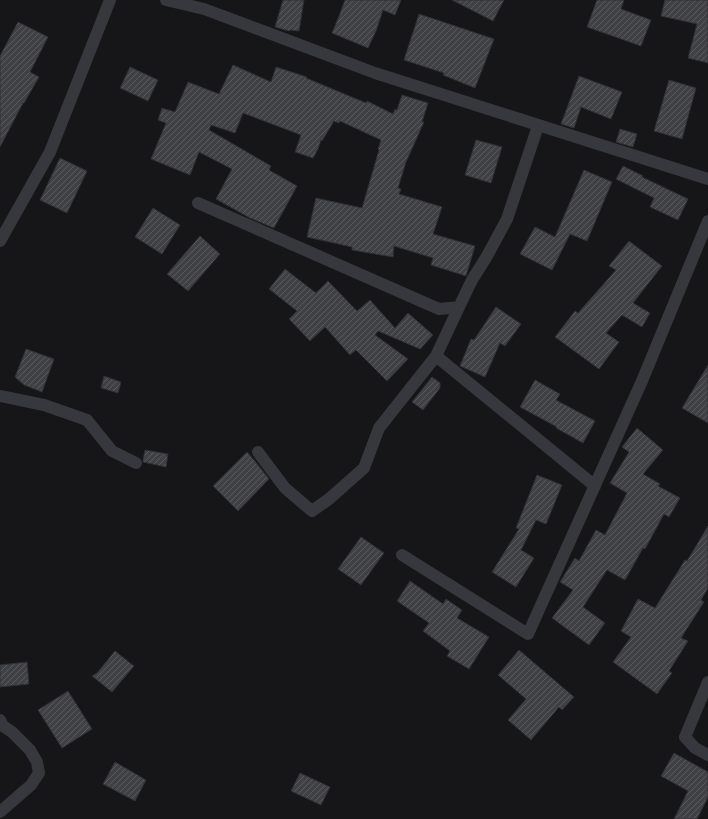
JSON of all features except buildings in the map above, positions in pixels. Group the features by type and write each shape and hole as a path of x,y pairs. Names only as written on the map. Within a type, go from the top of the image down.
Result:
{"street":[{"path":"0,241 50,152 110,0"},
{"path":"166,0 204,5 375,73 708,179"},
{"path":"258,452 285,488 312,511 329,499 364,468 379,428 436,356 472,280 487,256 507,218 538,126"},
{"path":"198,203 439,310 459,307"},
{"path":"402,555 528,634 642,381 708,221"},
{"path":"436,356 595,486"},
{"path":"0,396 44,405 87,420 112,451 136,464"},
{"path":"708,682 685,737 695,748 708,755"},
{"path":"0,720 3,726 12,732 30,750 37,762 39,773 31,785 0,812"}]}
